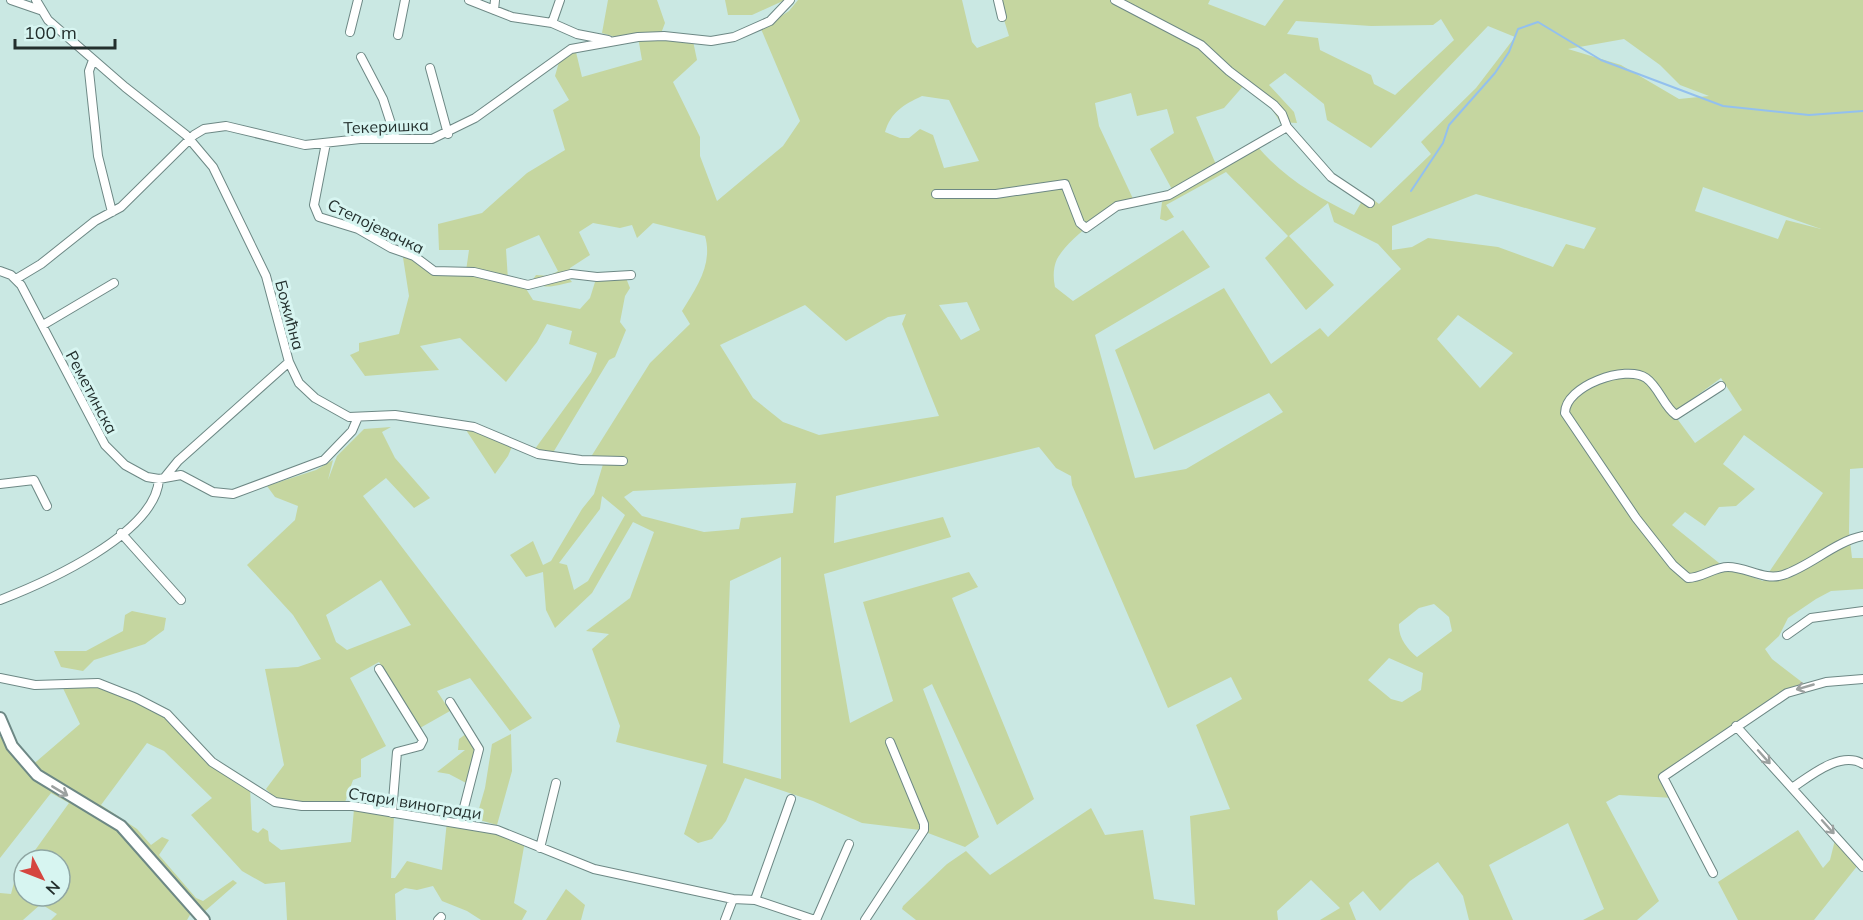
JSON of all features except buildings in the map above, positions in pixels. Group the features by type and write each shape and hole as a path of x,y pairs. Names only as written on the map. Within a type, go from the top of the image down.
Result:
{"street":[{"path":"11,0 40,10"},
{"name":"Божићна","path":"36,0 40,10 93,60 190,139 216,172 262,267 273,296 289,362 299,383 315,398 341,414 358,417 395,415 474,427 538,454 582,460 623,461"},
{"path":"350,32 358,0"},
{"path":"398,35 405,0"},
{"path":"470,0 519,18 552,23 568,31 613,42"},
{"path":"494,10 495,0"},
{"path":"552,23 560,0"},
{"name":"Текеришка","path":"16,279 41,264 89,224 112,213 190,139 204,129 226,126 294,144 360,139 421,141 448,134 475,118 535,73 575,48 660,36 702,41 734,36 770,21 790,0"},
{"path":"998,0 1002,17"},
{"path":"1115,0 1201,45 1229,71 1274,105 1282,114 1287,127 1330,177 1370,203"},
{"path":"568,31 575,48"},
{"path":"361,57 383,99 396,139"},
{"path":"93,60 89,71 98,156 112,213"},
{"path":"430,68 448,134"},
{"path":"936,194 996,194 1065,184 1080,224 1086,228 1117,206 1169,195 1287,127"},
{"name":"Степојевачка","path":"326,143 314,205 320,217 358,229 392,248 414,256 434,271 474,272 528,285 571,274 597,277 631,275"},
{"path":"0,271 16,279"},
{"name":"Реметинска","path":"16,279 43,325 78,398 108,449 130,468 162,478 181,475 213,492 242,493 324,460 352,431 358,417"},
{"path":"43,325 114,283"},
{"path":"0,600 60,574 95,554 121,533 145,511 162,478 178,461 289,362"},
{"path":"1721,386 1676,415 1649,380 1628,373 1589,383 1567,404 1564,413 1636,518 1673,566 1688,578 1729,567 1767,577 1779,576 1813,562 1848,540 1863,536"},
{"path":"0,484 34,480 47,506"},
{"path":"121,533 181,600"},
{"path":"1787,635 1811,618 1863,611"},
{"path":"379,669 423,740 420,746 397,752 392,813"},
{"name":"Стари виногради","path":"0,678 35,685 98,683 144,701 167,714 212,762 275,802 302,806 353,806 504,832 594,869 733,899 755,900 816,920"},
{"path":"1713,873 1663,777 1774,700 1797,689 1832,681 1863,679"},
{"path":"450,702 479,749 460,823"},
{"path":"0,718 12,746 37,775 121,826 204,920"},
{"path":"1736,726 1863,867"},
{"path":"864,920 924,830 890,742"},
{"path":"1792,788 1833,764 1852,760 1863,764"},
{"path":"540,848 556,783"},
{"path":"755,900 791,799"},
{"path":"816,920 849,844"},
{"path":"725,920 733,899"}],"green space":[{"path":"608,0 657,0 665,23 660,36 693,41 697,60 673,82 700,137 700,156 717,201 783,146 800,121 761,29 789,11 798,0 962,0 972,42 977,48 1009,36 998,0 1210,0 1208,4 1265,26 1284,0 1863,0 1863,468 1850,469 1849,532 1852,558 1863,558 1863,589 1831,591 1788,618 1779,636 1765,649 1772,659 1807,686 1797,689 1663,776 1674,798 1619,795 1606,802 1659,901 1637,920 1583,920 1604,909 1568,823 1489,865 1513,920 1469,920 1463,896 1438,862 1410,881 1380,911 1363,891 1349,903 1356,920 1320,920 1340,908 1311,880 1277,911 1278,920 916,920 902,909 903,906 947,864 966,851 990,875 1091,808 1105,835 1143,830 1154,899 1195,905 1190,816 1230,809 1196,725 1242,699 1231,677 1168,708 1072,485 1071,476 1056,468 1039,447 836,496 834,543 943,517 951,537 824,574 850,723 893,701 863,602 969,572 978,587 952,598 1034,799 997,825 932,684 923,689 979,837 965,847 920,830 862,823 813,801 745,778 726,821 712,839 698,843 684,834 707,765 616,742 620,726 592,649 609,634 586,631 630,598 654,532 633,522 592,593 555,628 546,610 543,572 526,577 510,555 533,541 543,565 551,561 582,509 594,494 604,461 589,460 650,363 690,324 682,311 698,284 705,266 707,246 705,236 653,223 637,238 632,225 620,228 593,223 579,232 590,255 570,268 568,277 572,282 551,286 542,286 532,281 536,275 549,276 558,271 539,235 506,249 508,280 523,284 533,300 580,309 590,298 595,282 626,278 630,288 625,296 620,322 626,330 615,357 609,360 551,456 532,453 591,372 597,353 569,344 572,331 547,324 537,342 506,382 460,338 420,346 439,370 365,376 350,355 359,351 359,343 399,334 409,296 402,251 427,267 466,271 469,250 439,250 438,224 482,213 527,173 565,150 553,110 569,100 555,76 561,55 575,48 582,77 642,60 638,37 625,40 602,33","holes":["1441,19 1454,40 1395,95 1374,84 1371,75 1320,50 1318,38 1287,34 1296,21 1371,26 1433,25","1488,26 1515,37 1476,88 1421,142 1431,154 1379,204 1366,194 1354,215 1302,186 1278,168 1257,146 1217,167 1196,117 1224,108 1245,84 1265,98 1280,122 1297,123 1294,112 1269,85 1285,73 1324,104 1327,120 1371,148","1624,39 1660,65 1680,85 1709,96 1679,99 1621,65 1568,49","1131,93 1137,116 1167,109 1174,133 1150,149 1174,193 1162,202 1160,219 1166,221 1174,217 1166,205 1226,172 1288,236 1265,258 1306,310 1334,285 1289,236 1328,203 1334,222 1378,244 1401,269 1328,337 1320,328 1271,364 1224,288 1115,350 1154,450 1269,393 1283,412 1186,469 1135,478 1095,335 1210,267 1183,230 1073,301 1055,287 1054,277 1057,259 1080,233 1102,216 1125,205 1135,203 1099,126 1095,103","922,96 949,100 979,161 944,168 933,135 920,129 909,138 900,138 885,132 894,114","1703,187 1821,229 1786,220 1778,239 1695,211","1476,194 1596,228 1584,249 1566,244 1553,267 1498,247 1428,238 1412,247 1392,250 1392,226","967,302 980,330 961,340 939,305","805,305 846,341 888,317 906,314 902,324 939,416 819,435 783,422 753,398 720,345","1458,315 1513,353 1480,388 1437,339","1721,378 1742,410 1695,443 1673,413","1744,435 1823,493 1763,581 1724,567 1672,525 1685,512 1705,526 1719,507 1736,506 1755,489 1723,464","796,483 793,513 741,518 739,529 704,532 642,516 624,497 633,491","602,496 625,515 588,581 574,590 567,565 559,563 600,509","781,557 781,779 723,763 730,581","1434,604 1449,617 1452,631 1417,657 1400,634 1399,624 1419,608","1389,658 1423,673 1421,690 1402,702 1391,699 1368,680"]},
{"path":"725,0 785,0 752,15 728,15"},
{"path":"391,427 382,432 395,458 430,498 414,508 386,478 363,496 532,718 510,731 470,678 437,691 450,711 420,728 379,662 350,678 386,746 361,759 361,777 353,780 344,805 277,800 266,789 284,765 265,669 298,667 321,659 293,615 247,565 295,520 298,506 275,497 267,486 316,470 333,460 328,480 337,456 364,429","holes":["381,580 411,625 347,650 336,642 326,615"]},
{"path":"464,427 513,444 508,456 495,474"},
{"path":"132,611 166,618 164,630 145,644 94,660 83,671 61,667 54,651 86,651 123,631 125,615"},
{"path":"61,684 95,684 167,711 202,751 250,787 252,830 258,833 263,828 268,831 269,841 281,850 351,842 354,809 394,815 391,878 395,878 407,861 442,870 447,821 500,831 525,841 514,903 527,911 522,920 481,920 467,911 442,901 433,886 417,890 405,888 395,894 396,920 287,920 285,882 265,884 242,871 191,815 212,798 164,751 147,743 101,805 137,829 151,845 162,837 169,840 159,855 196,898 203,901 233,880 237,883 204,912 191,913 187,920 51,920 57,914 47,908 72,908 72,848 37,848 69,803 51,793 0,858 0,737 6,736 30,767 80,724"},
{"path":"470,731 479,747 468,784 449,774 437,772 465,750 458,750 459,739"},
{"path":"511,734 512,771 497,825 476,819 485,788 492,744"},
{"path":"1798,830 1823,868 1830,860 1835,840 1858,865 1814,920 1738,920 1718,882"},
{"path":"566,889 585,905 581,920 546,920"},
{"path":"12,890 12,908 36,908 23,920 0,920 0,893 11,894"}],"waterway":[{"path":"1411,191 1443,143 1449,125 1495,73 1509,52 1518,29 1538,22 1601,60 1723,106 1809,115 1863,111"}]}
